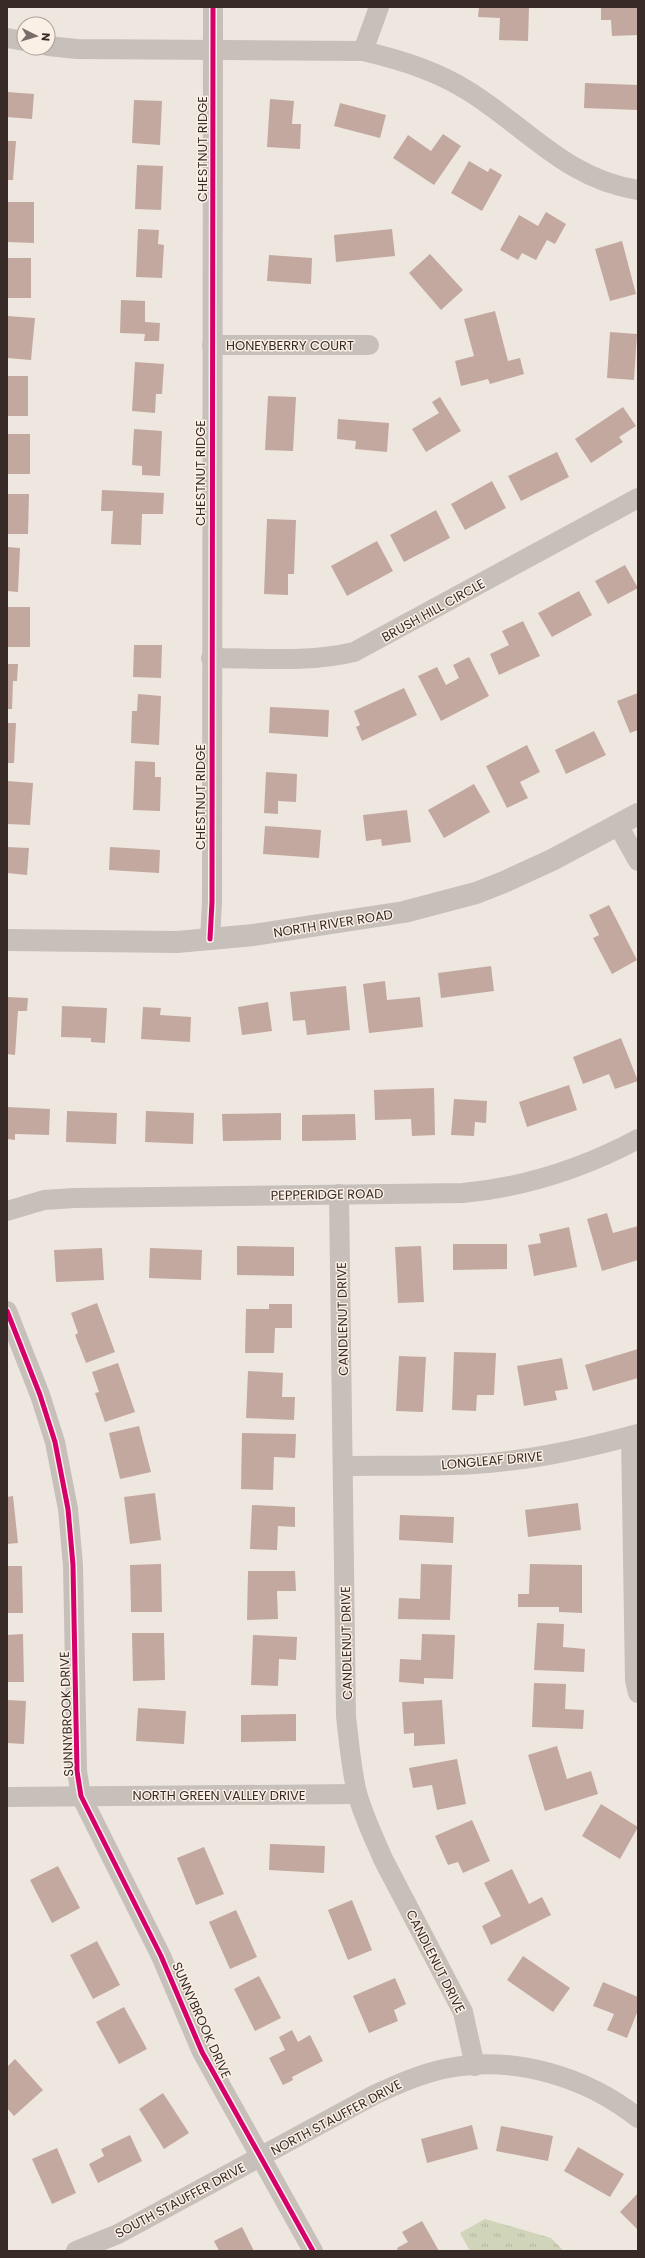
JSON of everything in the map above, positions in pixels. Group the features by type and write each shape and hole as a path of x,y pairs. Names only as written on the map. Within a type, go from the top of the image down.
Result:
{"street":[{"name":"CHESTNUT RIDGE","path":"210,939 212,902 211,658 213,7"},
{"path":"363,51 379,7"},
{"path":"56,47 77,49 363,51 398,60 443,77 489,104 568,165 594,179 617,187 638,190"},
{"name":"HONEYBERRY COURT","path":"212,345 369,345"},
{"name":"BRUSH HILL CIRCLE","path":"211,658 314,658 333,657 354,652 638,498"},
{"name":"NORTH RIVER ROAD","path":"7,940 147,942 210,939 254,935 404,912 476,893 552,860 638,814"},
{"path":"618,825 638,861"},
{"name":"PEPPERIDGE ROAD","path":"7,1211 44,1200 74,1198 463,1192 516,1186 574,1169 608,1155 638,1139"},
{"name":"CANDLENUT DRIVE","path":"340,1194 346,1716 357,1794 383,1859 463,2012 475,2066"},
{"name":"SUNNYBROOK DRIVE","path":"7,1311 40,1395 55,1442 68,1509 73,1565 77,1771 81,1796 162,1956 202,2052 237,2118 313,2251"},
{"path":"634,1435 635,1680 638,1693"},
{"name":"LONGLEAF DRIVE","path":"343,1466 474,1464 524,1459 588,1448 634,1435"},
{"name":"NORTH GREEN VALLEY DRIVE","path":"7,1797 357,1794"},
{"name":"NORTH STAUFFER DRIVE","path":"260,2156 405,2081 450,2068 475,2066 518,2067 558,2076 580,2083 616,2102 638,2118"},
{"name":"SOUTH STAUFFER DRIVE","path":"76,2251 118,2234 260,2156"}],"green space":[{"path":"485,2219 551,2238 564,2251 470,2251 460,2233"}],"building":[{"path":"479,7 529,7 528,41 499,40 500,18 478,17"},
{"path":"601,7 638,7 638,35 612,36 611,20 601,20"},
{"path":"585,83 638,85 638,110 584,108"},
{"path":"7,92 34,94 32,119 7,117"},
{"path":"270,99 294,101 292,124 301,124 300,149 267,147"},
{"path":"134,100 162,101 160,145 132,143"},
{"path":"340,103 386,115 380,138 334,126"},
{"path":"443,134 461,146 434,185 393,158 408,135 431,151"},
{"path":"7,141 16,141 13,180 7,180"},
{"path":"469,161 488,172 490,168 502,175 482,211 451,193"},
{"path":"137,165 163,166 161,210 135,209"},
{"path":"8,202 34,202 34,243 7,242"},
{"path":"546,212 566,224 555,244 547,240 536,260 522,253 518,260 500,250 519,215 538,226"},
{"path":"138,229 159,230 158,244 164,245 162,278 136,277"},
{"path":"392,229 395,256 336,262 334,235"},
{"path":"622,241 636,294 610,301 595,249"},
{"path":"430,254 463,290 441,310 409,273"},
{"path":"269,255 312,258 311,284 267,281"},
{"path":"7,258 31,258 31,298 7,298"},
{"path":"121,300 145,301 145,322 160,323 159,341 144,341 145,334 120,333"},
{"path":"495,311 508,361 520,358 524,374 490,384 488,379 461,386 455,361 474,356 464,319"},
{"path":"7,316 35,318 31,360 7,358"},
{"path":"610,332 637,334 634,380 607,378"},
{"path":"135,362 164,364 162,394 156,394 155,413 132,411"},
{"path":"7,376 28,376 28,416 7,416"},
{"path":"268,396 296,397 293,451 265,450"},
{"path":"440,397 461,431 426,452 412,429 439,413 432,402"},
{"path":"623,407 636,426 619,437 623,442 591,463 575,439"},
{"path":"338,419 389,423 387,452 355,449 356,441 337,439"},
{"path":"134,429 162,431 160,476 142,475 142,466 132,465"},
{"path":"7,434 30,434 30,474 7,474"},
{"path":"557,452 569,477 521,501 508,476"},
{"path":"492,481 506,508 465,530 451,504"},
{"path":"102,490 164,493 163,514 142,514 141,545 111,544 113,511 101,511"},
{"path":"7,494 29,494 28,534 7,534"},
{"path":"436,510 450,538 404,562 390,535"},
{"path":"267,519 296,520 294,574 288,574 288,595 264,594"},
{"path":"377,541 393,571 347,596 331,566"},
{"path":"7,547 20,548 18,592 7,591"},
{"path":"625,565 638,588 608,604 595,581"},
{"path":"579,591 592,615 552,637 538,613"},
{"path":"7,607 30,607 30,647 7,647"},
{"path":"523,621 540,656 499,675 490,654 509,645 502,631"},
{"path":"134,645 162,645 161,678 133,677"},
{"path":"469,657 489,696 441,721 418,676 437,667 446,685 459,678 453,665"},
{"path":"7,664 18,664 17,681 13,681 12,709 7,709"},
{"path":"404,688 417,715 362,741 356,727 360,725 354,711"},
{"path":"638,693 638,730 630,733 617,701"},
{"path":"138,694 161,696 159,745 131,743 132,711 137,711"},
{"path":"270,707 329,710 328,737 269,733"},
{"path":"7,723 16,723 14,763 7,763"},
{"path":"594,731 606,755 566,774 555,750"},
{"path":"527,745 540,772 520,782 528,798 507,808 486,766"},
{"path":"135,761 155,762 155,777 161,777 160,811 133,810"},
{"path":"266,772 297,774 296,802 278,801 278,814 264,813"},
{"path":"7,781 33,783 30,825 7,824"},
{"path":"474,784 490,812 444,838 428,810"},
{"path":"407,810 411,842 382,846 381,839 366,841 363,815"},
{"path":"265,826 321,830 319,858 263,854"},
{"path":"7,847 29,848 27,875 7,873"},
{"path":"110,847 160,850 159,873 109,870"},
{"path":"609,905 637,960 612,974 593,938 599,935 589,915"},
{"path":"491,966 494,991 441,998 438,973"},
{"path":"385,981 387,1000 420,997 423,1027 369,1033 363,984"},
{"path":"346,986 350,1030 307,1035 305,1020 293,1021 290,992"},
{"path":"7,997 28,998 27,1011 18,1011 15,1055 7,1054"},
{"path":"268,1002 272,1031 242,1035 238,1007"},
{"path":"62,1006 107,1008 105,1043 91,1042 91,1038 61,1037"},
{"path":"143,1007 161,1008 160,1015 191,1017 190,1042 141,1039"},
{"path":"621,1038 638,1081 615,1089 609,1074 583,1084 573,1057"},
{"path":"569,1085 577,1110 527,1127 519,1102"},
{"path":"434,1088 435,1135 412,1136 411,1119 375,1120 374,1090"},
{"path":"454,1099 487,1101 486,1123 475,1122 474,1136 451,1135"},
{"path":"7,1107 50,1109 49,1135 15,1134 15,1140 7,1139"},
{"path":"67,1111 117,1113 116,1144 66,1142"},
{"path":"146,1111 194,1113 193,1144 145,1142"},
{"path":"281,1113 281,1140 223,1141 222,1114"},
{"path":"355,1114 356,1140 302,1141 302,1115"},
{"path":"607,1213 613,1233 638,1226 638,1260 602,1271 587,1219"},
{"path":"569,1227 577,1267 534,1276 528,1245 541,1243 539,1234"},
{"path":"453,1244 507,1244 507,1269 453,1270"},
{"path":"237,1246 294,1247 294,1276 237,1275"},
{"path":"421,1246 424,1302 398,1303 395,1247"},
{"path":"102,1248 104,1280 56,1282 54,1250"},
{"path":"150,1248 202,1250 201,1280 149,1278"},
{"path":"97,1303 115,1352 86,1363 75,1335 78,1333 71,1313"},
{"path":"269,1304 292,1304 292,1328 275,1328 274,1353 245,1353 246,1309 269,1309"},
{"path":"638,1349 638,1378 593,1391 585,1365"},
{"path":"454,1352 496,1353 494,1395 477,1395 476,1411 452,1410"},
{"path":"399,1356 426,1357 423,1412 396,1411"},
{"path":"562,1358 568,1389 555,1391 557,1400 524,1406 517,1366"},
{"path":"118,1363 135,1412 105,1422 95,1393 99,1392 92,1372"},
{"path":"248,1371 283,1373 282,1397 295,1397 294,1420 246,1418"},
{"path":"139,1426 151,1472 120,1479 109,1433"},
{"path":"242,1433 296,1434 295,1458 274,1457 273,1490 241,1489"},
{"path":"155,1493 161,1540 130,1544 124,1497"},
{"path":"13,1496 18,1543 7,1544 7,1497"},
{"path":"578,1503 581,1530 528,1537 525,1510"},
{"path":"252,1505 295,1507 295,1527 278,1526 277,1550 250,1549"},
{"path":"400,1515 454,1517 453,1543 399,1540"},
{"path":"161,1564 162,1612 131,1612 130,1565"},
{"path":"421,1564 452,1565 450,1620 398,1619 399,1598 420,1599"},
{"path":"530,1564 582,1565 582,1613 559,1612 559,1607 518,1607 518,1594 529,1594"},
{"path":"7,1566 22,1566 23,1613 7,1613"},
{"path":"248,1571 295,1571 296,1591 277,1591 278,1619 247,1620"},
{"path":"537,1623 564,1624 563,1647 585,1649 584,1672 534,1670"},
{"path":"132,1633 164,1633 165,1680 133,1681"},
{"path":"23,1634 24,1682 7,1682 7,1635"},
{"path":"422,1634 455,1635 453,1679 424,1678 424,1684 399,1682 400,1659 421,1660"},
{"path":"253,1635 297,1637 296,1660 279,1659 278,1686 251,1685"},
{"path":"534,1683 566,1684 565,1709 584,1710 583,1729 532,1727"},
{"path":"7,1700 26,1701 24,1744 7,1743"},
{"path":"442,1700 445,1744 414,1746 414,1733 404,1734 402,1702"},
{"path":"138,1708 186,1711 184,1744 136,1741"},
{"path":"296,1714 296,1741 241,1742 241,1715"},
{"path":"557,1746 567,1779 591,1771 598,1794 545,1811 528,1755"},
{"path":"457,1759 466,1804 437,1810 432,1785 413,1788 409,1768"},
{"path":"601,1804 638,1827 620,1859 582,1836"},
{"path":"472,1820 490,1861 463,1873 458,1862 448,1865 435,1836"},
{"path":"270,1844 325,1846 324,1873 269,1870"},
{"path":"204,1847 224,1894 196,1905 177,1858"},
{"path":"58,1866 80,1908 52,1923 30,1880"},
{"path":"512,1869 529,1904 542,1897 551,1915 491,1945 482,1926 501,1916 484,1883"},
{"path":"352,1900 372,1950 348,1960 328,1910"},
{"path":"236,1910 257,1957 230,1969 209,1922"},
{"path":"97,1941 120,1985 93,1999 70,1955"},
{"path":"523,1956 570,1988 553,2012 507,1980"},
{"path":"259,1976 281,2018 255,2031 234,1989"},
{"path":"395,1978 406,2004 394,2010 398,2021 369,2033 353,1996"},
{"path":"603,1982 638,1997 638,2010 627,2038 607,2030 614,2014 593,2006"},
{"path":"124,2007 147,2049 119,2064 96,2022"},
{"path":"292,2030 298,2042 310,2035 323,2061 292,2077 293,2080 283,2085 269,2058 285,2050 279,2037"},
{"path":"15,2059 43,2090 14,2116 7,2108 7,2067"},
{"path":"163,2093 189,2133 164,2149 139,2109"},
{"path":"472,2125 478,2149 427,2163 421,2139"},
{"path":"501,2126 553,2136 548,2161 496,2151"},
{"path":"130,2135 142,2161 98,2183 89,2164 104,2156 101,2149"},
{"path":"578,2147 624,2174 610,2197 564,2171"},
{"path":"57,2148 76,2193 52,2204 32,2159"},
{"path":"638,2193 638,2230 620,2212"},
{"path":"422,2221 439,2251 398,2251 397,2248 408,2242 402,2232"},
{"path":"242,2227 254,2251 219,2251 214,2241"}],"cycle path":[{"path":"210,939 212,902 213,7"},
{"path":"7,1311 40,1395 55,1442 68,1509 73,1565 77,1771 81,1796 161,1956 202,2052 313,2251"}]}
